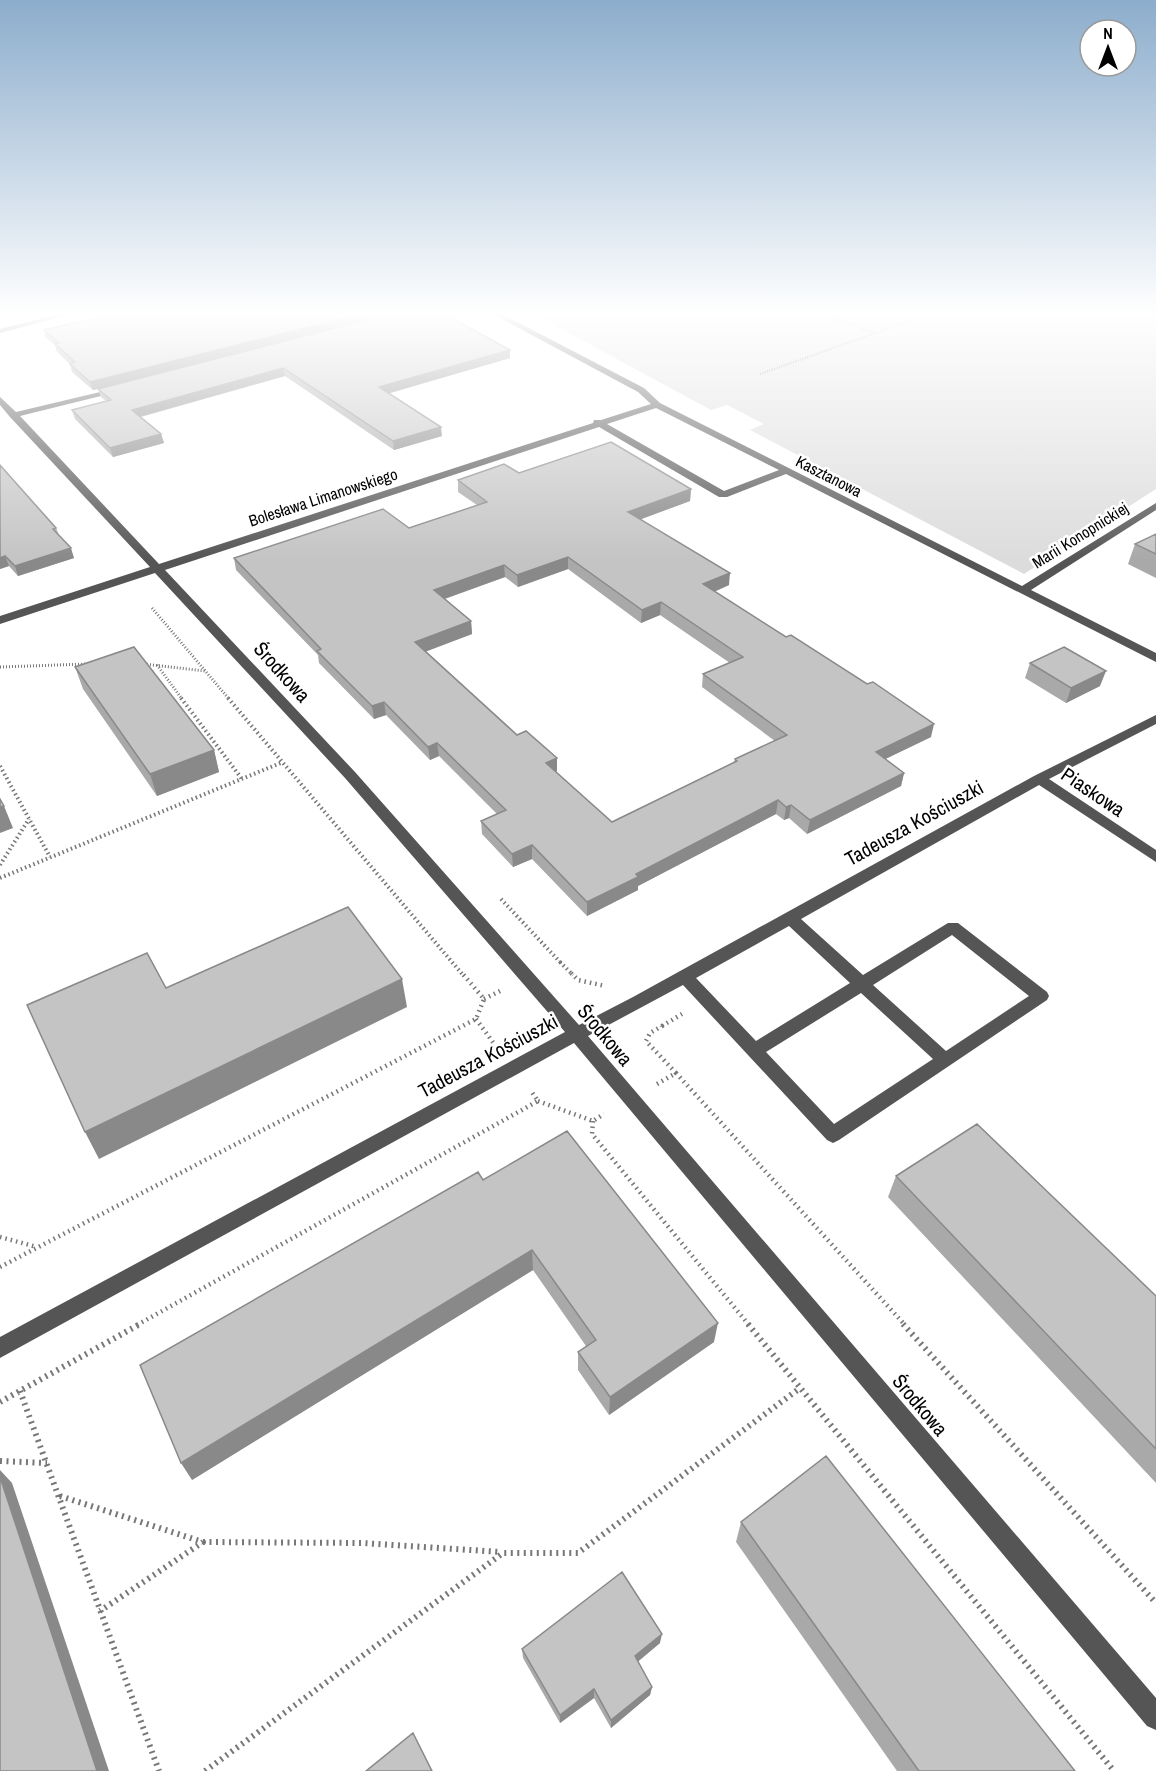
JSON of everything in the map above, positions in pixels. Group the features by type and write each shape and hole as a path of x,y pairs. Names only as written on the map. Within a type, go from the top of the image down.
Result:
{"street":[{"path":"13,415 94,395"},
{"name":"Kasztanowa","path":"646,395 657,405 1156,658"},
{"name":"Środkowa","path":"0,400 350,775 577,1033 1156,1717"},
{"name":"Bolesława Limanowskiego","path":"0,620 597,422 657,405"},
{"path":"597,422 723,495 786,471"},
{"name":"Marii Konopnickiej","path":"1022,591 1156,506"},
{"name":"Tadeusza Kościuszki","path":"0,1348 512,1067 790,918 1039,779 1156,719"},
{"name":"Piaskowa","path":"1039,779 1156,857"},
{"path":"790,918 864,983 945,1060"},
{"path":"684,976 754,1051 833,1135 1041,996 953,927 754,1051"}],"path":[{"path":"0,1267 476,1019 484,999 152,608"},
{"path":"139,663 206,671"},
{"path":"0,667 93,664"},
{"path":"157,665 242,779"},
{"path":"0,878 283,762"},
{"path":"0,766 50,858"},
{"path":"0,865 29,819"},
{"path":"0,1402 538,1101 476,1019"},
{"path":"676,1073 1156,1603"},
{"path":"593,1121 592,1134 1114,1771"},
{"path":"0,1237 38,1248"},
{"path":"60,1497 202,1542 363,1543 503,1552 578,1552 800,1388"},
{"path":"20,1391 159,1771"},
{"path":"0,1461 47,1463"},
{"path":"100,1611 202,1542"},
{"path":"206,1771 503,1552"}],"shaded area":[{"path":"683,395 1156,395 1156,489 1024,574 750,430 764,424 727,405 711,410"}],"building":[{"path":"105,395 187,395 132,410 161,434 110,448 72,410 111,400"},
{"path":"323,395 391,395 441,427 393,441"},
{"path":"611,442 691,489 628,512 730,573 703,584 786,637 791,635 867,684 873,682 934,724 876,752 904,773 810,820 791,805 786,807 778,800 636,874 638,877 587,902 532,845 512,854 481,821 506,810 437,743 428,747 384,702 372,706 317,651 321,649 234,558 383,509 409,528 487,502 458,480 504,464 519,473","holes":["568,557 642,610 661,602 743,657 703,674 787,735 612,822 546,763 557,758 526,731 517,735 415,642 471,621 434,590 504,565 517,575"]},
{"path":"0,465 71,548 15,566 5,556 0,558"},
{"path":"1156,534 1156,554 1135,544"},
{"path":"134,647 214,750 150,774 75,667"},
{"path":"1064,647 1106,671 1071,688 1030,663"},
{"path":"348,907 402,979 85,1132 27,1005 147,953 166,988"},
{"path":"977,1124 1156,1296 1156,1449 896,1176"},
{"path":"567,1131 718,1323 610,1397 578,1352 596,1340 532,1250 181,1463 140,1365 478,1172 483,1180"},
{"path":"826,1456 1075,1771 919,1771 741,1522"},
{"path":"0,1477 97,1771 0,1771"},
{"path":"622,1572 662,1634 635,1656 652,1687 611,1720 594,1689 560,1715 522,1649"},
{"path":"413,1733 432,1771 366,1771"}]}
